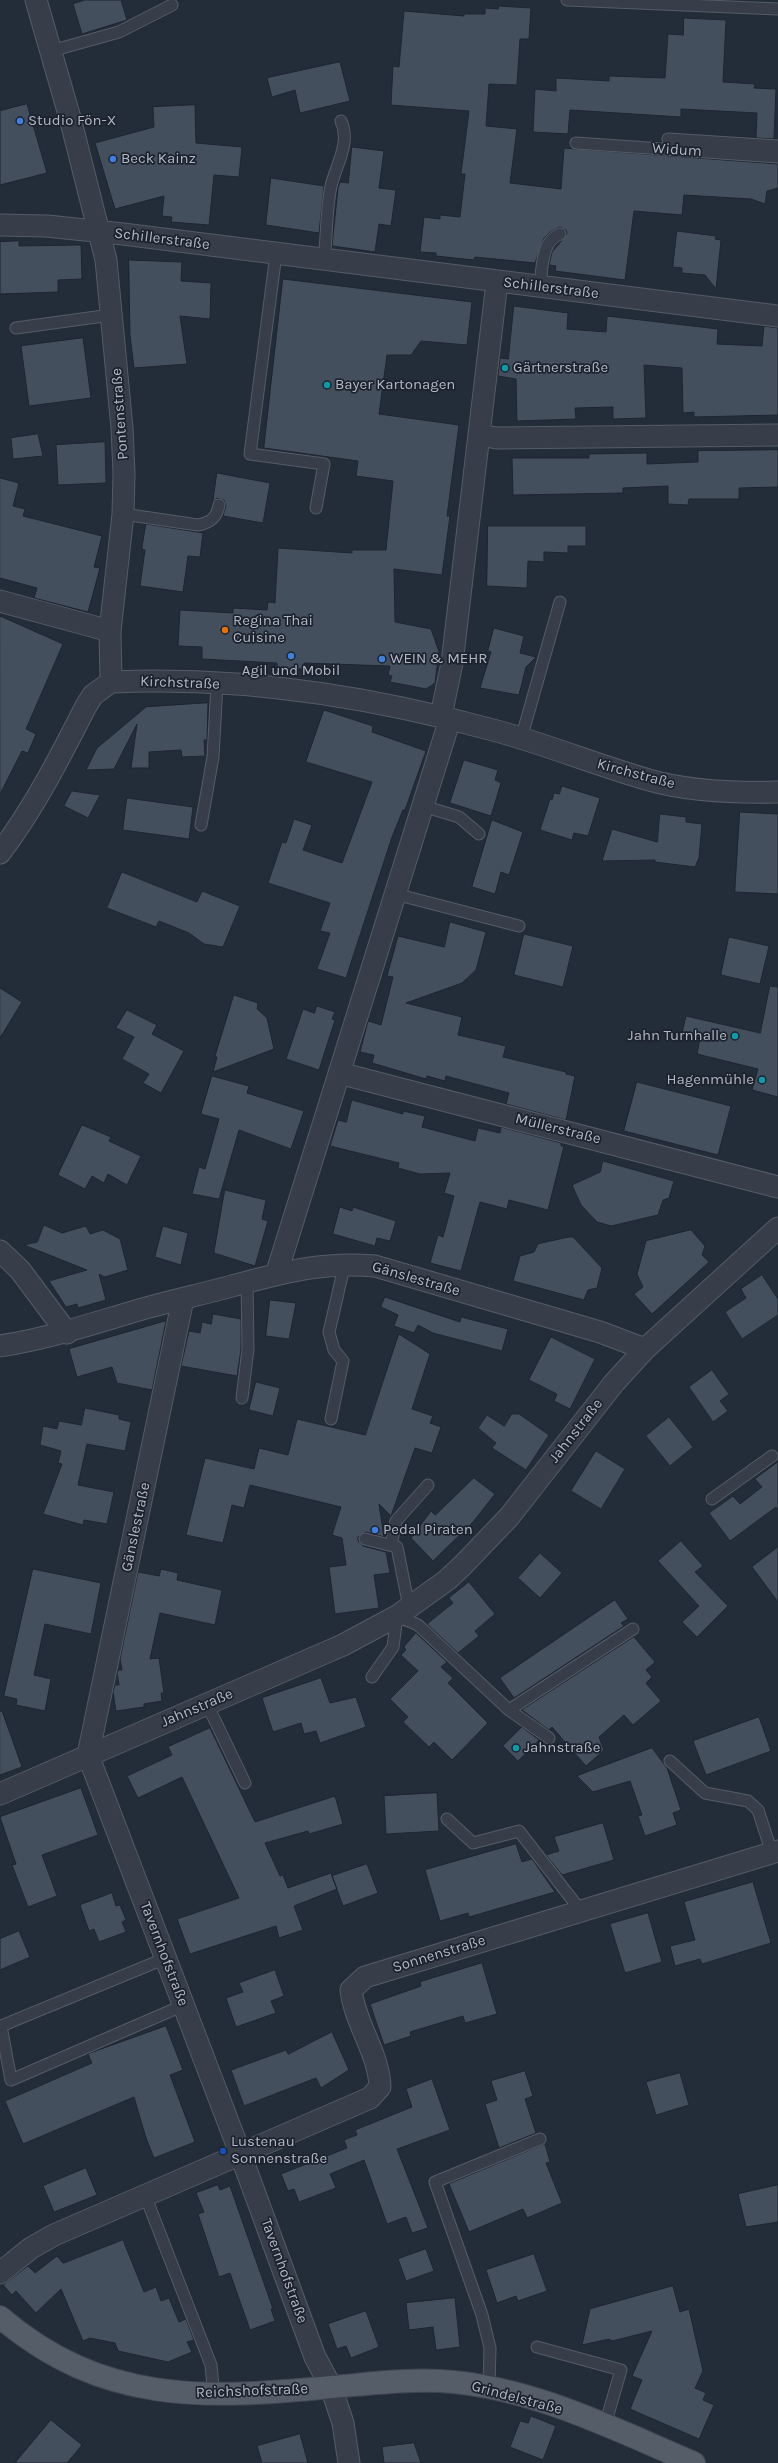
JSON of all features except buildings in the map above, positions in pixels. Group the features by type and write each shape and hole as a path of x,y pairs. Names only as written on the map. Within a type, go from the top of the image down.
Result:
{"main road":[{"name":"Reichshofstraße","path":"0,2317 23,2337 70,2364 113,2380 148,2390 214,2396 331,2387"},
{"name":"Grindelstraße","path":"331,2387 401,2380 442,2381 489,2388 526,2398 605,2425 694,2463"}],"street":[{"name":"Pontenstraße","path":"36,0 51,51 106,260 122,428 123,514 110,631 111,682"},
{"name":"Schillerstraße","path":"0,226 47,226 99,232 778,316"},
{"path":"276,1275 423,806 446,717 497,282"},
{"path":"480,435 497,438 778,435"},
{"path":"0,601 110,631"},
{"path":"0,853 19,828 43,787 86,706 93,696 111,682"},
{"name":"Kirchstraße","path":"111,682 250,685 330,695 446,717 522,739 651,781 701,789 753,793 778,792"},
{"name":"Müllerstraße","path":"339,1073 778,1187"},
{"name":"Jahnstraße","path":"0,1794 343,1645 403,1611 447,1580 491,1538 614,1383 645,1349 778,1228"},
{"path":"0,1251 20,1270 67,1332"},
{"name":"Gänslestraße","path":"0,1346 40,1340 133,1312 276,1275 327,1264 345,1263 375,1266 600,1332 645,1349"},
{"name":"Gänslestraße","path":"88,1755 183,1299"},
{"name":"Tavernhofstraße","path":"88,1755 240,2153 318,2365 331,2387 342,2423 350,2463"},
{"name":"Sonnenstraße","path":"240,2153 370,2098 380,2087 379,2073 353,2008 351,1990 365,1977 775,1852"},
{"path":"0,2273 31,2248 54,2235 240,2153"}],"lane":[{"path":"567,0 778,9"},
{"path":"51,51 119,32 172,5"},
{"path":"324,260 331,186 339,168 343,142 344,130 341,121"},
{"name":"Widum","path":"668,139 778,146"},
{"name":"Widum","path":"576,143 778,157"},
{"path":"540,287 546,246 553,237 560,234"},
{"path":"276,254 250,454 324,464 316,508"},
{"path":"16,328 111,315"},
{"path":"123,514 198,526 209,523 218,514 219,505"},
{"path":"522,739 560,602"},
{"path":"201,825 213,757 217,684"},
{"path":"423,806 459,817 479,834"},
{"path":"396,894 518,926"},
{"path":"331,1419 343,1361 334,1350 329,1332 345,1263"},
{"path":"242,1398 248,1349 247,1282"},
{"path":"712,1499 772,1456"},
{"path":"391,1545 396,1521 428,1485"},
{"path":"365,1539 397,1547 403,1611 393,1648 372,1677"},
{"path":"403,1611 509,1710 549,1738"},
{"path":"509,1710 633,1629"},
{"path":"207,1704 245,1783"},
{"path":"670,1761 705,1793 748,1801 758,1810 775,1852"},
{"path":"446,1819 473,1843 519,1832 581,1911"},
{"path":"166,1958 1,2026 11,2080 184,2005"},
{"path":"489,2388 490,2348 482,2314 435,2182 540,2139"},
{"path":"145,2195 211,2365 214,2396"},
{"path":"537,2347 621,2370 605,2425"}],"place":[{"name":"Studio Fön-X","path":"20,121"},
{"name":"Beck Kainz","path":"113,159"},
{"name":"Gärtnerstraße","path":"505,368"},
{"name":"Bayer Kartonagen","path":"327,385"},
{"name":"Regina Thai Cuisine","path":"225,630"},
{"name":"Agil und Mobil","path":"291,656"},
{"name":"WEIN & MEHR","path":"382,659"},
{"name":"Jahn Turnhalle","path":"735,1036"},
{"name":"Hagenmühle","path":"762,1080"},
{"name":"Pedal Piraten","path":"375,1530"},
{"name":"Jahnstraße","path":"516,1748"},
{"name":"Lustenau Sonnenstraße","path":"223,2151"}]}
